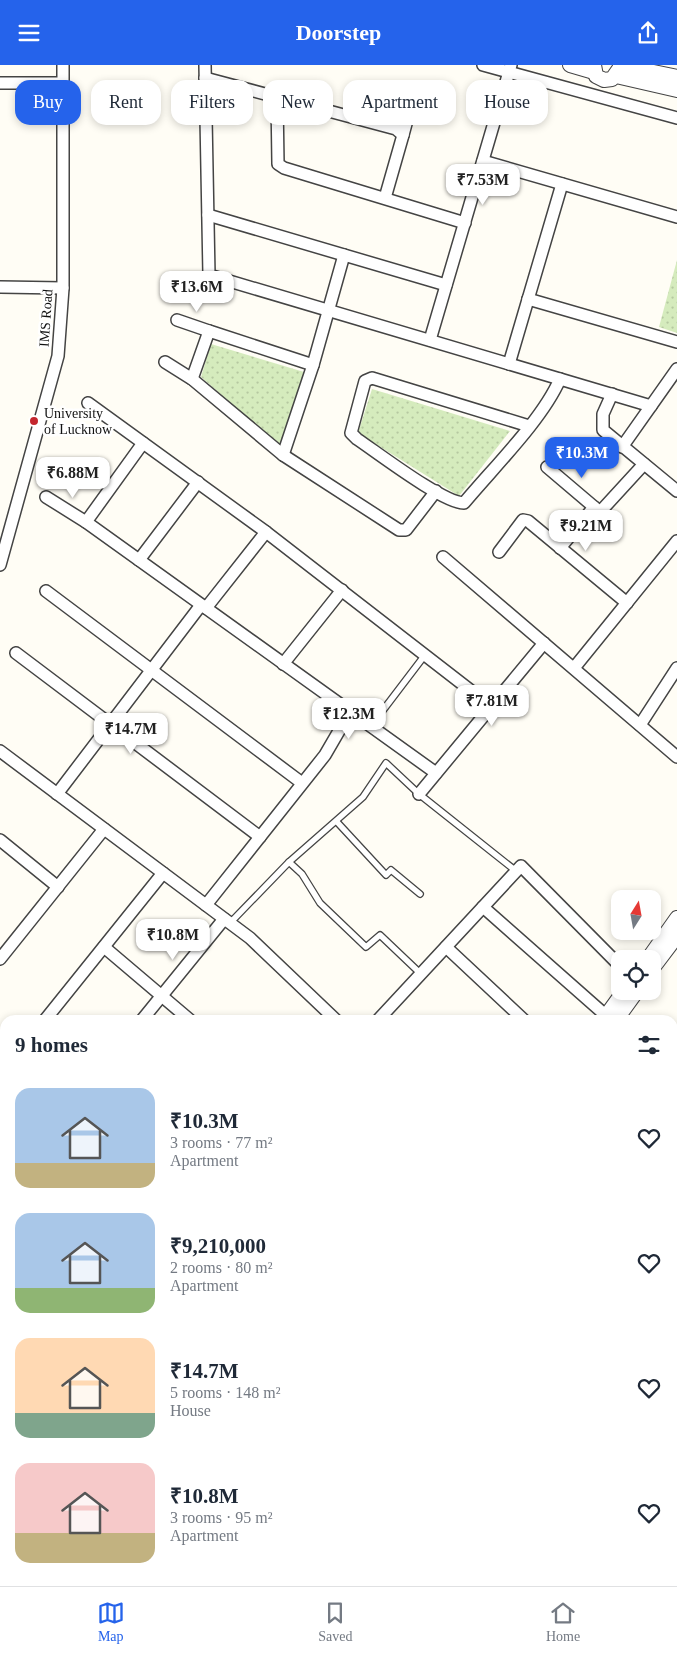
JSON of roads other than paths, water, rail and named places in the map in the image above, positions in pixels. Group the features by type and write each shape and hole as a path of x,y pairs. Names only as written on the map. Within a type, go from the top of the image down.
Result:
{"street":[{"name":"IMS Road","path":"63,65 63,80"},
{"path":"205,65 209,275 651,405"},
{"path":"483,65 510,69 677,118"},
{"path":"570,65 594,68 604,80 618,69 677,77"},
{"path":"430,340 510,69"},
{"path":"618,69 677,90"},
{"path":"205,78 263,94"},
{"path":"0,83 15,83"},
{"path":"333,113 396,129 403,135"},
{"name":"IMS Road","path":"0,565 58,356 64,288 63,125"},
{"path":"277,125 278,165 284,169 465,223"},
{"path":"385,199 406,125"},
{"path":"483,161 677,217"},
{"path":"509,364 562,184"},
{"path":"208,215 446,285"},
{"path":"283,455 313,365 344,255"},
{"path":"0,287 64,288"},
{"path":"528,299 677,342"},
{"path":"177,320 313,365"},
{"path":"192,379 210,331"},
{"path":"165,362 192,379 283,455 399,530 406,530 436,491"},
{"path":"622,447 677,369"},
{"path":"529,426 372,378 365,381 351,433 357,439 436,491 456,503 464,503 552,399 560,379"},
{"path":"612,394 603,414 603,430 677,491"},
{"path":"88,403 266,532 492,707"},
{"path":"86,522 143,443"},
{"path":"547,467 600,512 603,511 644,464"},
{"path":"139,560 198,482"},
{"path":"46,497 86,522 436,773"},
{"path":"560,548 594,507"},
{"path":"499,552 523,520 528,521 627,603"},
{"path":"57,794 151,670 266,532"},
{"path":"574,668 676,544"},
{"path":"443,557 677,757"},
{"path":"283,664 342,590"},
{"path":"46,591 302,783"},
{"path":"419,794 544,643"},
{"path":"16,653 260,837"},
{"path":"640,725 677,668"},
{"path":"206,905 325,755 350,712"},
{"path":"0,751 250,939 331,1015"},
{"path":"0,959 104,829"},
{"path":"0,840 58,887"},
{"path":"383,1015 521,866 611,957"},
{"path":"49,1015 163,873"},
{"path":"483,907 604,1015"},
{"path":"655,950 677,919"},
{"path":"146,1015 227,921"},
{"path":"661,957 677,936"},
{"path":"104,947 184,1015"},
{"path":"446,947 519,1015"},
{"path":"611,1015 619,1000"},
{"path":"613,1015 628,1000"}],"lane":[{"path":"371,726 425,655"},
{"path":"227,921 289,862 363,797 386,763 419,794 516,871"},
{"path":"337,821 386,875 392,870 420,894"},
{"path":"289,862 302,874 320,903 366,947 380,935 421,974"}],"place":[{"name":"University of Lucknow","path":"34,421"}]}
